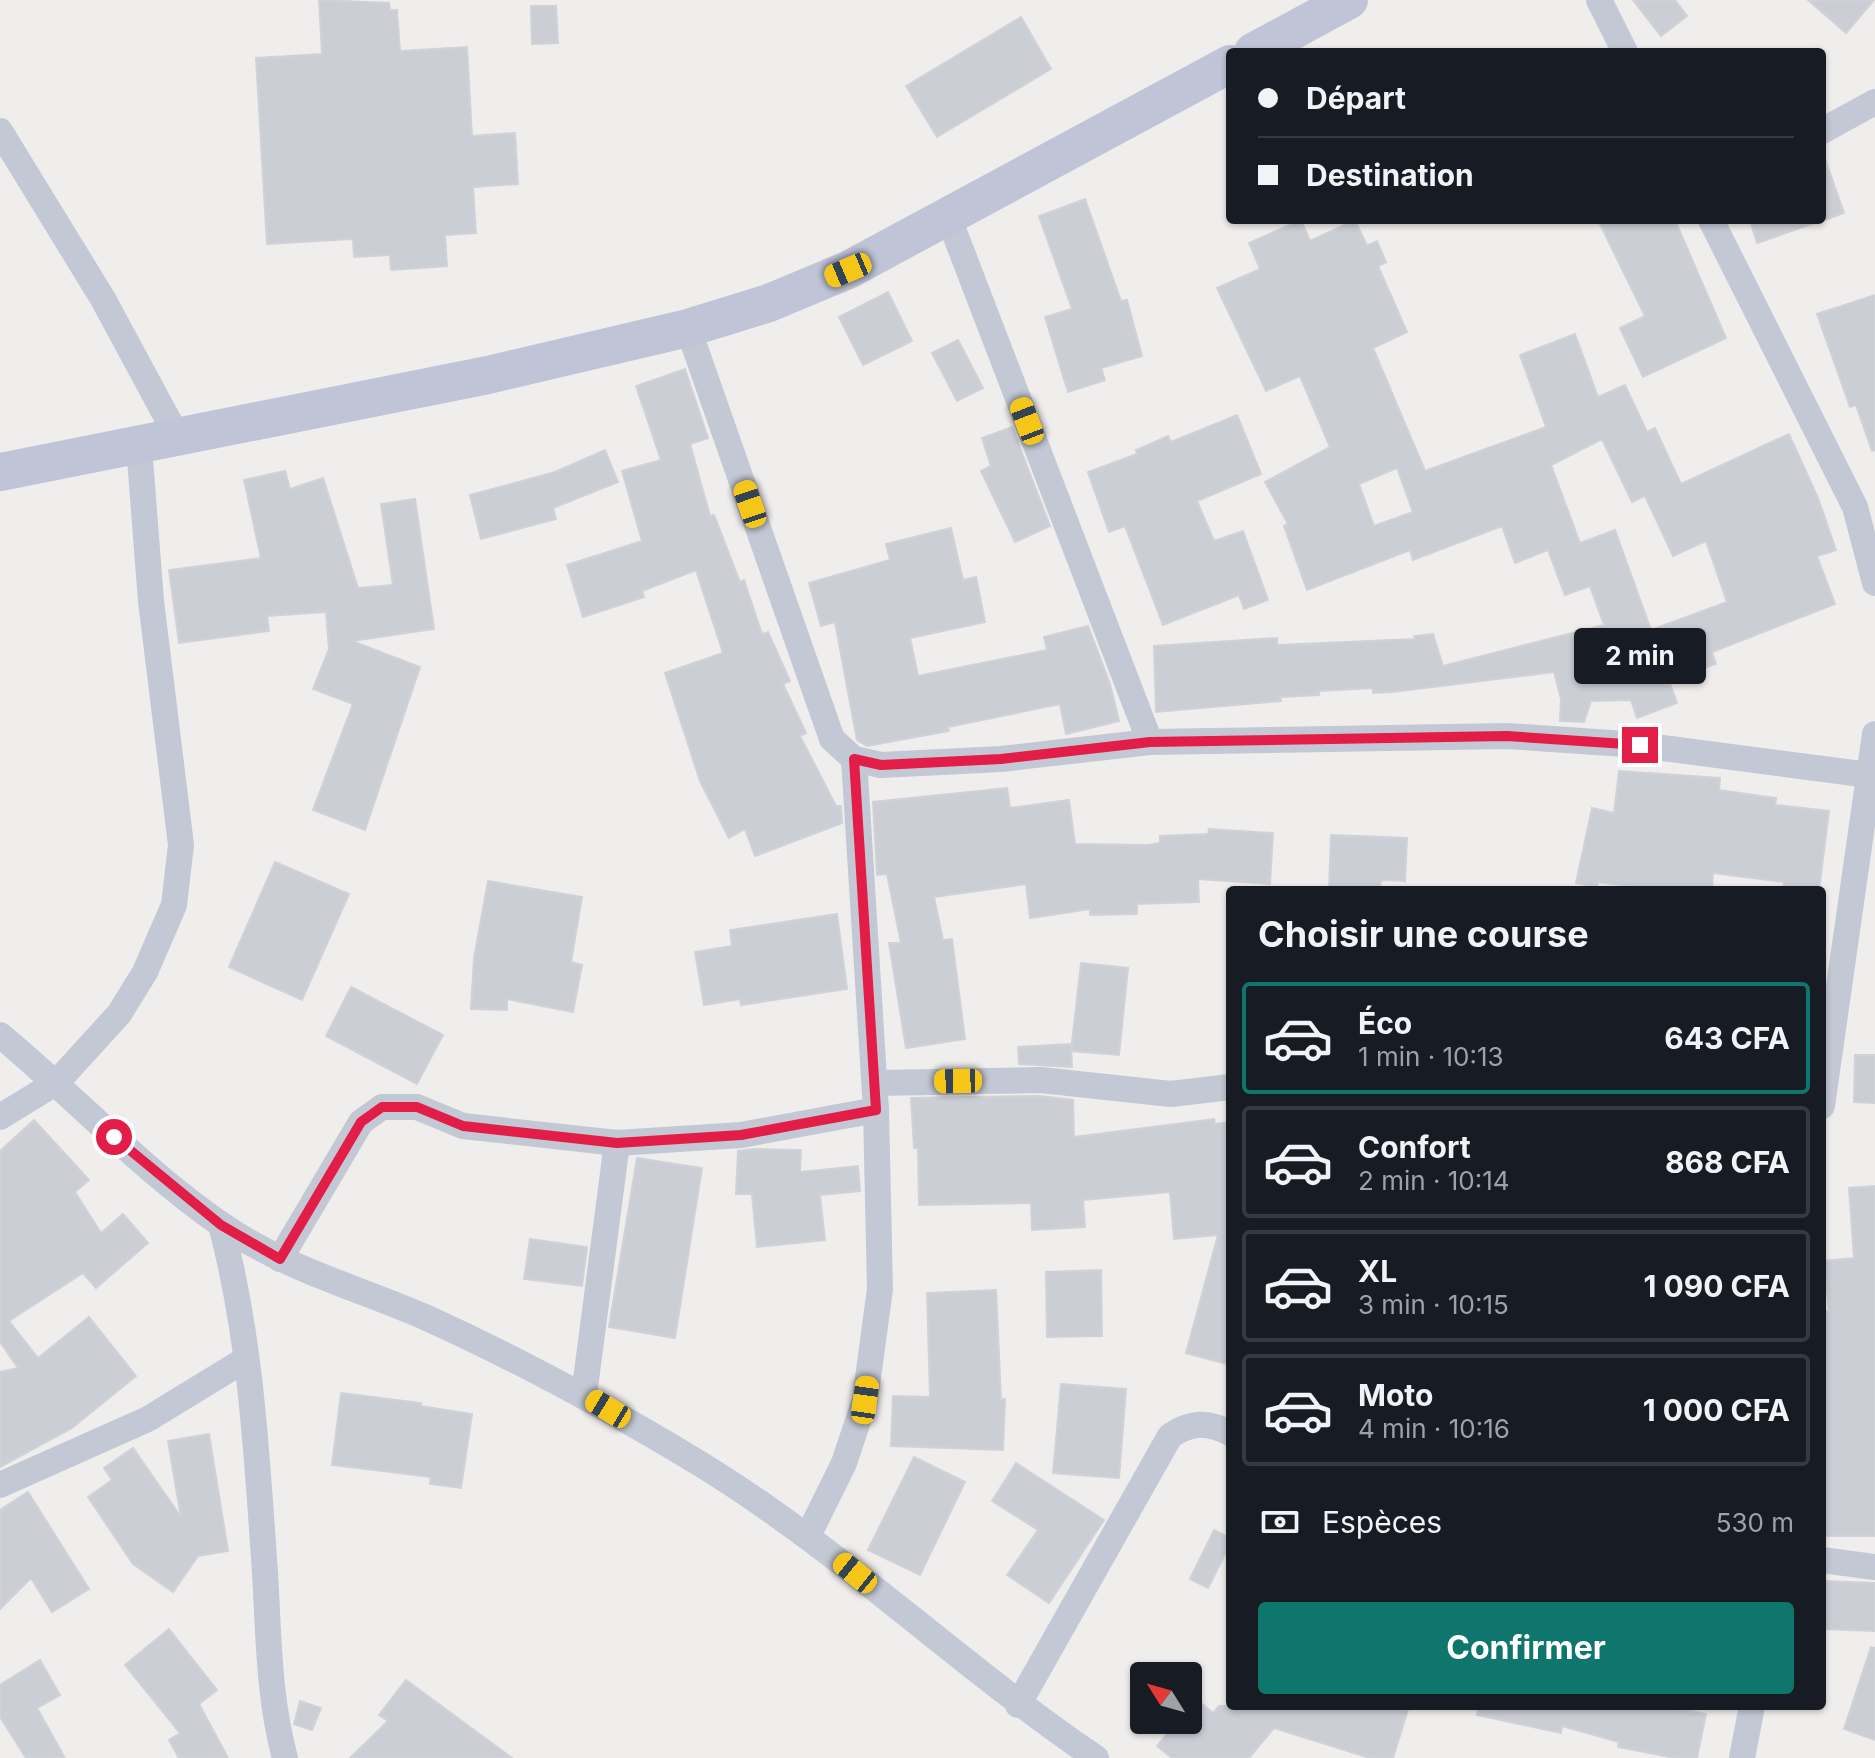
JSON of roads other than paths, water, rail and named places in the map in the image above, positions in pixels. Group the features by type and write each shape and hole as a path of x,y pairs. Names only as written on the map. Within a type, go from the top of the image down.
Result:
{"street":[{"path":"1260,48 1349,0"},
{"path":"1599,0 1623,48"},
{"path":"0,472 488,375 688,328 769,303 848,270 1226,66"},
{"path":"1826,129 1875,102"},
{"path":"0,131 103,299 178,438"},
{"path":"948,216 1150,742"},
{"path":"1713,224 1855,507 1875,583"},
{"path":"688,328 832,739 854,759 881,765 1001,759 1150,742 1507,736 1640,745 1869,775"},
{"path":"0,1117 57,1082 119,1014 145,972 174,905 181,845 151,601 139,446"},
{"path":"1826,1052 1875,734"},
{"path":"808,1536 844,1463 865,1400 880,1289 875,1083 854,759"},
{"path":"0,1035 57,1082 114,1137 221,1225 280,1259 427,1318 584,1395 706,1468 808,1536 1018,1705 1096,1758"},
{"path":"875,1083 1041,1080 1171,1094 1226,1087"},
{"path":"280,1259 361,1122 382,1107 417,1107 463,1126 617,1143 741,1135 876,1110"},
{"path":"584,1395 617,1143"},
{"path":"221,1225 240,1299 256,1425 268,1662 285,1758"},
{"path":"0,1485 148,1419 246,1359"},
{"path":"1018,1705 1170,1436 1189,1423 1217,1426 1226,1431"},
{"path":"1826,1561 1875,1567"},
{"path":"1742,1758 1751,1710"}]}
